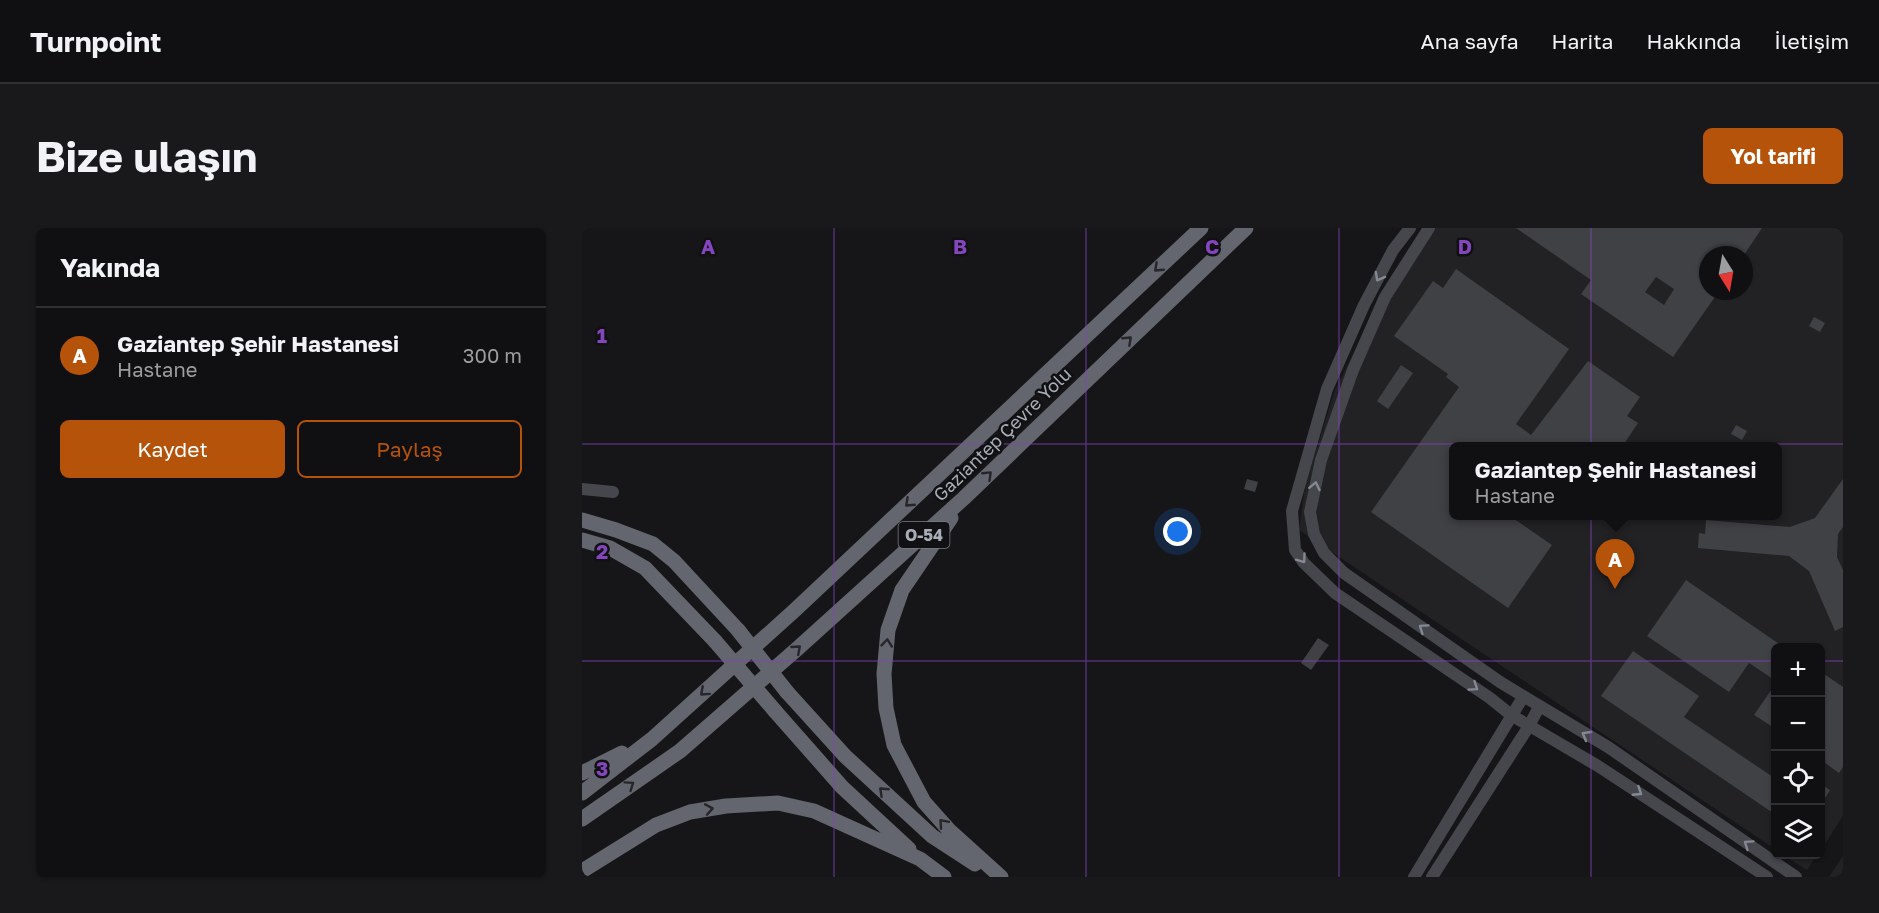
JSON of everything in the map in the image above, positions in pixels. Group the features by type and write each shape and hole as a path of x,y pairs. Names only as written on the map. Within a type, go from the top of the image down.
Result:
{"highway":[{"name":"Gaziantep Çevre Yolu","path":"582,793 652,739 803,602 1201,228"},
{"name":"Gaziantep Çevre Yolu","path":"582,819 680,751 797,649 964,498 1246,228"},
{"path":"964,498 902,590 888,630 884,674 886,708 894,745 924,802 949,830 1001,877"},
{"path":"582,520 653,544 674,561 738,630 787,692 845,756 932,836 996,877"},
{"path":"582,540 610,548 645,568 715,641 842,787 920,859 944,877"},
{"path":"582,773 652,739"},
{"path":"582,871 656,825 690,813 749,804 778,803 814,811 920,859"}],"street":[{"path":"1410,228 1393,250 1364,305 1328,389 1292,511 1295,550 1304,563 1335,593 1512,715 1598,766 1767,877"},
{"path":"1429,228 1385,297 1353,370 1321,460 1310,512 1314,534 1324,553 1344,573 1523,697 1608,747 1796,877"},
{"path":"582,489 613,492"},
{"path":"1414,877 1523,697"},
{"path":"1432,877 1539,707"}],"shaded area":[{"path":"1425,228 1843,228 1843,816 1825,844 1825,643 1771,643 1771,846 1299,530 1305,486 1335,390 1393,274"},
{"path":"1843,856 1843,877 1829,877"},
{"path":"1789,859 1814,859 1807,870"}],"building":[{"path":"1516,228 1762,228 1750,246 1699,246 1699,300 1713,300 1673,357 1581,294 1591,280","holes":["1656,277 1674,289 1664,305 1645,292"]},
{"path":"1456,269 1569,349 1516,424 1531,435 1588,361 1640,397 1627,416 1638,423 1625,442 1449,442 1449,520 1516,520 1552,545 1508,608 1371,512 1459,387 1446,377 1448,374 1394,336 1433,281 1443,288"},
{"path":"1814,317 1825,323 1820,332 1809,326"},
{"path":"1401,365 1413,373 1388,409 1377,401"},
{"path":"1736,425 1747,431 1742,440 1731,434"},
{"path":"1247,479 1258,482 1255,492 1244,489"},
{"path":"1843,479 1843,527 1838,534 1837,557 1843,570 1843,627 1835,631 1809,571 1789,556 1698,548 1699,533 1705,534 1706,520 1790,527 1815,518"},
{"path":"1686,580 1778,643 1771,643 1771,678 1749,663 1729,692 1647,636"},
{"path":"1318,638 1329,645 1311,670 1301,663"},
{"path":"1633,651 1699,696 1684,717 1771,776 1771,812 1601,696"},
{"path":"1825,675 1843,687 1843,767 1839,773 1825,763"},
{"path":"1771,690 1771,726 1754,715"},
{"path":"1825,787 1830,790 1825,798"}],"place":[{"name":"Gaziantep Şehir Hastanesi","path":"1615,589"}]}
